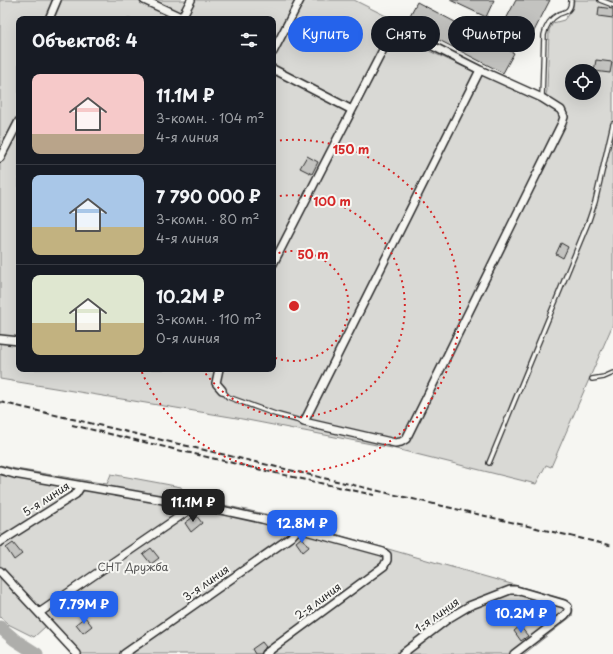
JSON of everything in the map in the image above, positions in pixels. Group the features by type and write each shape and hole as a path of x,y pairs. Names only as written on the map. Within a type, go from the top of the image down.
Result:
{"street":[{"path":"50,16 56,0"},
{"path":"144,0 179,16"},
{"path":"184,16 191,0"},
{"path":"276,46 300,0"},
{"path":"276,258 388,40 392,34 397,31 403,31 480,70 542,98 561,110 564,117 562,123 406,439 395,443 304,422 480,70"},
{"path":"276,71 352,110"},
{"path":"0,158 16,127"},
{"path":"0,339 16,340"},
{"path":"218,372 216,383 222,390"},
{"path":"0,470 14,474 191,504 298,529"},
{"name":"5-я линия","path":"0,542 76,494 82,486"},
{"path":"39,613 186,512 191,504"},
{"name":"2-я линия","path":"265,654 384,566 388,560 387,555 383,552 298,529"},
{"name":"3-я линия","path":"124,654 290,537 298,529"},
{"path":"0,571 77,654"},
{"name":"1-я линия","path":"402,654 450,618 469,606 510,590 516,590 564,604 568,607 568,611 565,615 514,654"}],"lane":[{"path":"542,98 544,35 546,27 550,20 568,10 571,0"},
{"path":"600,0 612,5 612,0"},
{"path":"489,463 589,220 597,196 613,124"},
{"path":"592,379 604,377 613,373"},
{"path":"222,390 228,397 275,414 304,422"}],"green space":[{"path":"0,0 354,0 386,16 371,16 371,52 431,52 544,103 547,90 549,30 553,23 564,20 573,8 574,0 613,0 613,324 551,467 546,465 536,484 392,448 237,418 0,379"},
{"name":"СНТ Дружба","path":"0,465 107,484 111,474 181,487 186,497 265,514 564,599 571,603 573,610 572,616 524,654 72,654 46,626 34,637 8,624 0,617"}],"building":[{"path":"450,0 494,0 486,16"},
{"path":"516,0 550,0 535,29 535,16 508,16"},
{"path":"417,2 448,18 448,45 440,41 440,16 410,16"},
{"path":"599,7 613,9 613,18 598,16"},
{"path":"462,52 512,52 514,53 503,73"},
{"path":"596,60 612,62 610,73 601,72 601,64 595,64"},
{"path":"307,156 318,162 312,174 300,168"},
{"path":"561,243 568,247 563,258 556,254"},
{"path":"196,515 202,523 191,532 185,523"},
{"path":"302,537 309,547 303,552 296,542"},
{"path":"13,543 22,554 14,560 6,548"},
{"path":"151,548 159,558 151,564 143,554"},
{"path":"86,592 93,601 86,606 79,597"},
{"path":"85,617 92,626 83,633 76,624"},
{"path":"520,626 528,636 521,641 514,631"},
{"path":"262,642 266,647 260,654 255,654 252,649"}],"waterway":[{"path":"0,627 15,640 37,654"}],"railway":[{"path":"0,402 613,546"},
{"path":"72,425 374,495"}]}
